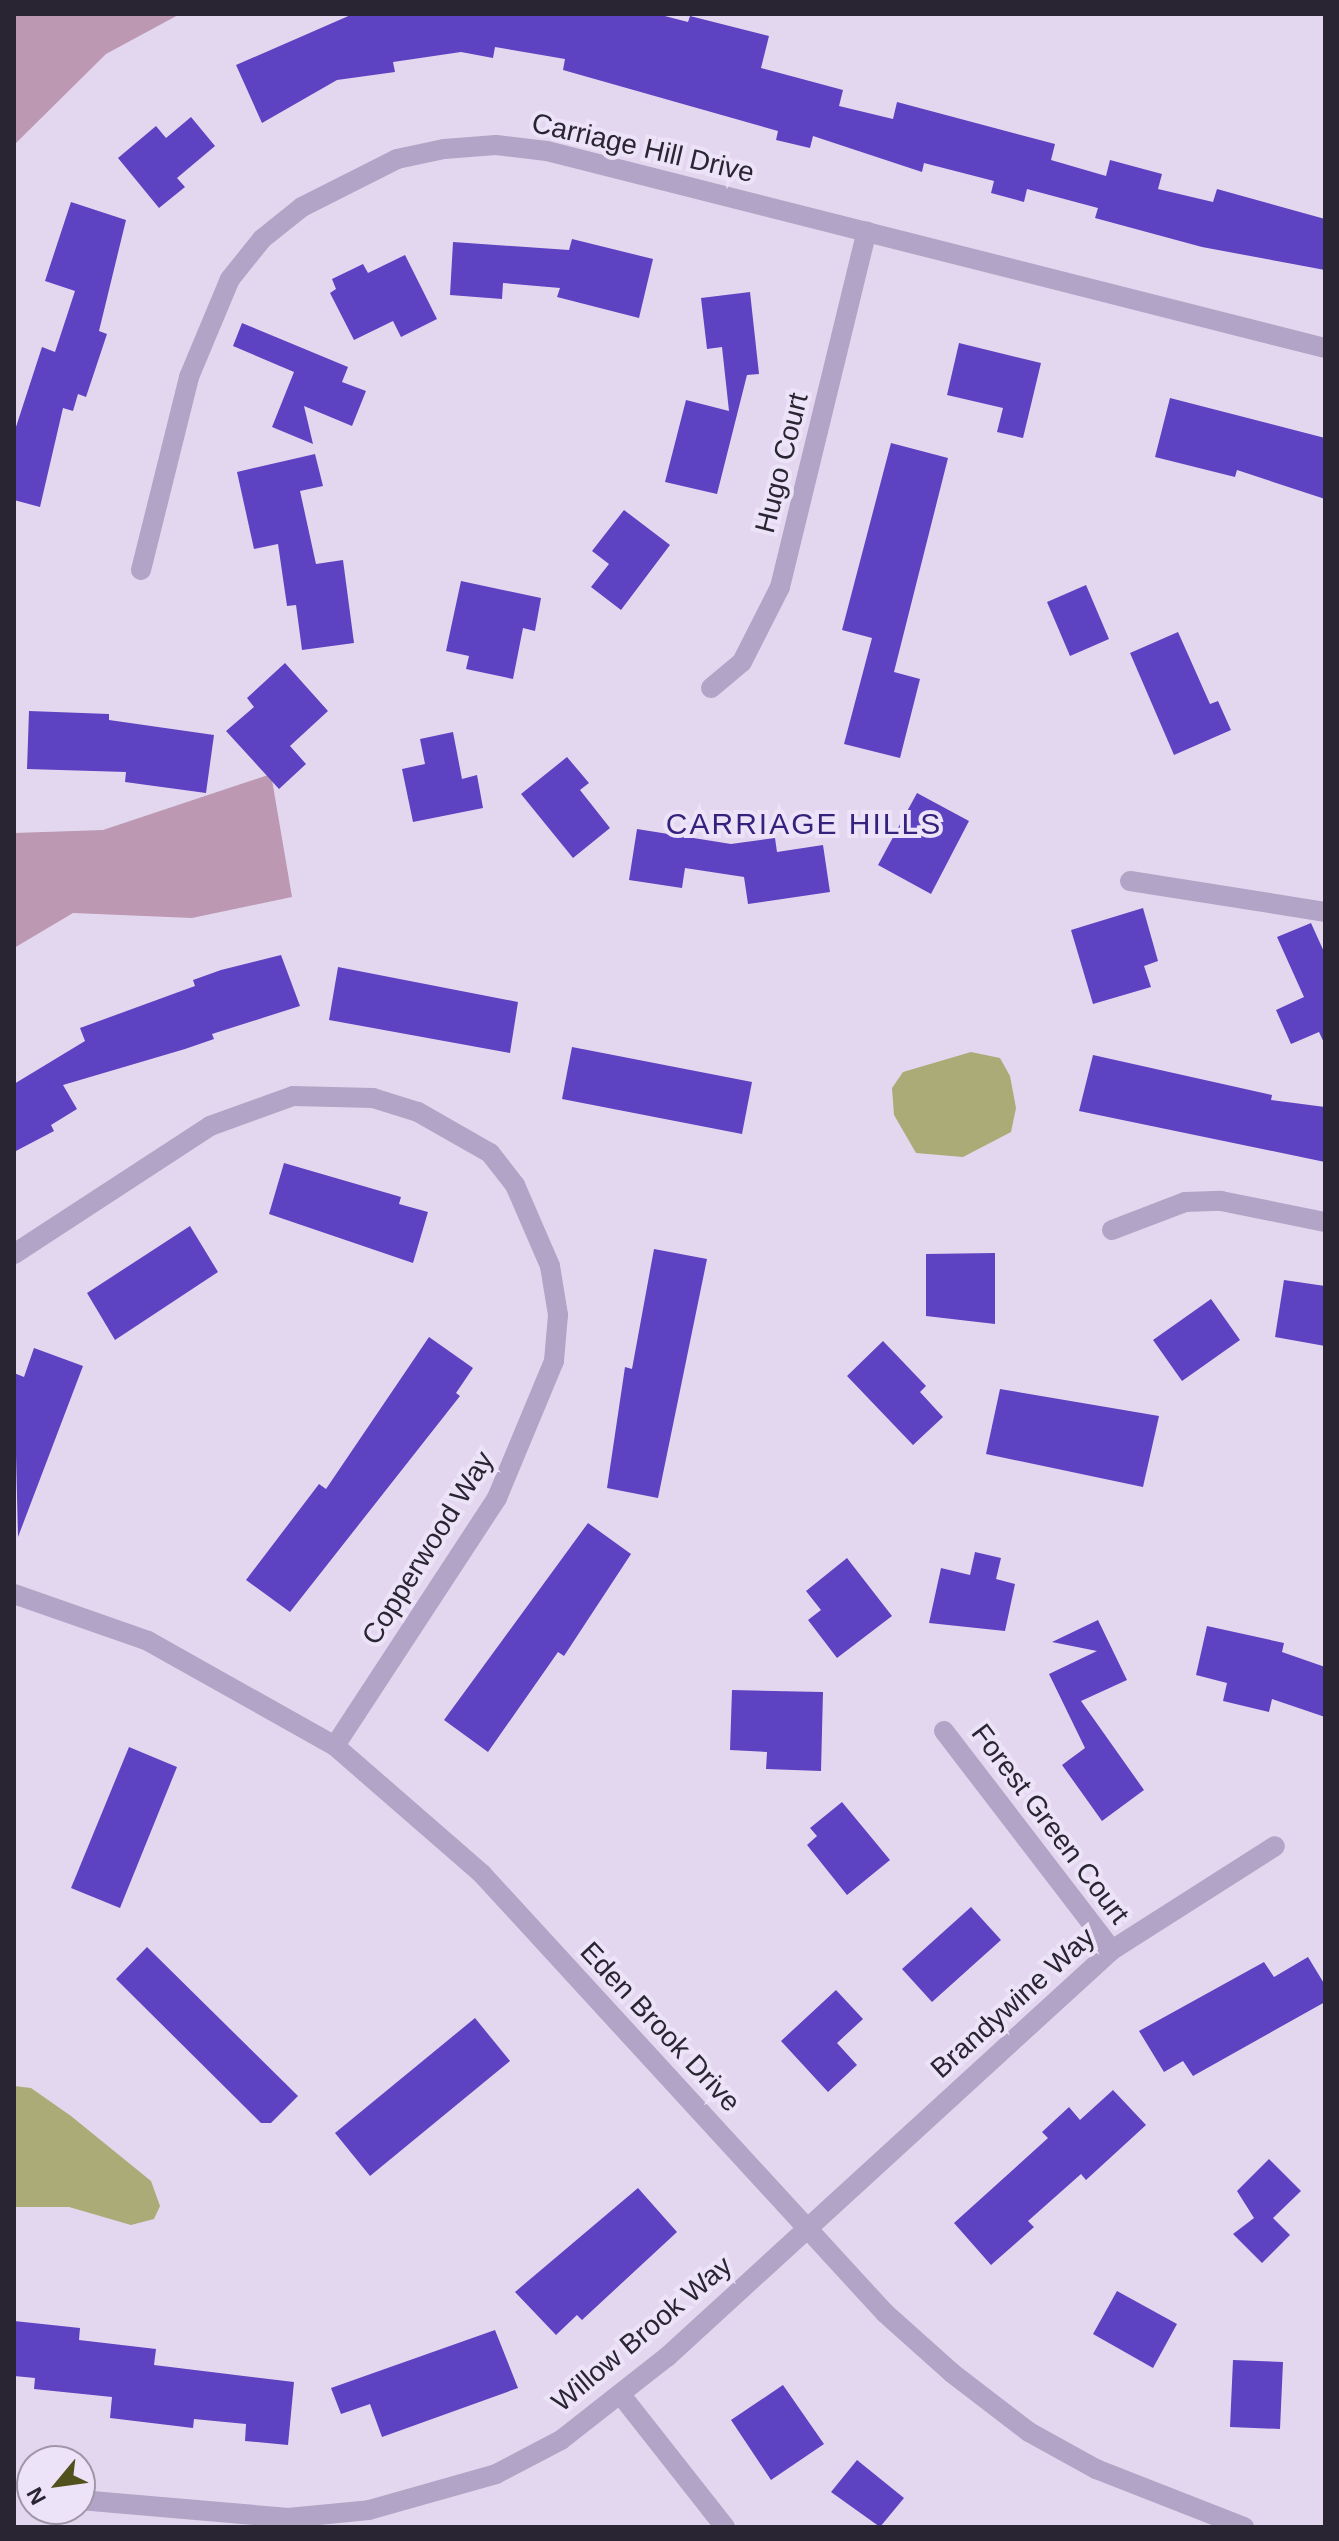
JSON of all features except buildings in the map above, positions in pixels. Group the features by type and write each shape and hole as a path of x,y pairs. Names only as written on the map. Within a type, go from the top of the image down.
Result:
{"street":[{"name":"Carriage Hill Drive","path":"141,570 189,377 230,279 262,239 349,179 397,159 496,145 547,151 1325,348"},
{"name":"Hugo Court","path":"711,688 742,662 780,587 867,231"},
{"path":"1130,881 1325,912"},
{"name":"Copperwood Way","path":"14,1254 210,1126 293,1096 373,1098 418,1112 490,1153 515,1185 550,1266 558,1315 554,1361 497,1498 335,1746"},
{"path":"1112,1230 1185,1202 1221,1201 1325,1222"},
{"name":"Eden Brook Drive","path":"14,1594 148,1641 335,1746 482,1874 885,2313 1029,2432 1096,2469 1244,2527"},
{"name":"Forest Green Court","path":"944,1731 1112,1950"},
{"name":"Brandywine Way","path":"806,2227 1112,1950 1275,1846"},
{"name":"Willow Brook Way","path":"96,2501 273,2518 369,2510 496,2474 561,2440 621,2395 806,2227"},
{"path":"621,2395 725,2527"}],"shaded area":[{"path":"14,14 180,14 106,54 14,145"},
{"path":"271,774 292,897 192,918 73,913 14,948 14,833 103,830"},
{"path":"971,1052 1000,1058 1010,1076 1016,1108 1011,1132 963,1157 916,1153 894,1115 892,1088 903,1072"},
{"path":"14,2086 31,2088 151,2181 160,2206 154,2219 131,2225 69,2207 14,2207"}],"district":[{"name":"CARRIAGE HILLS","path":"804,824"}]}
